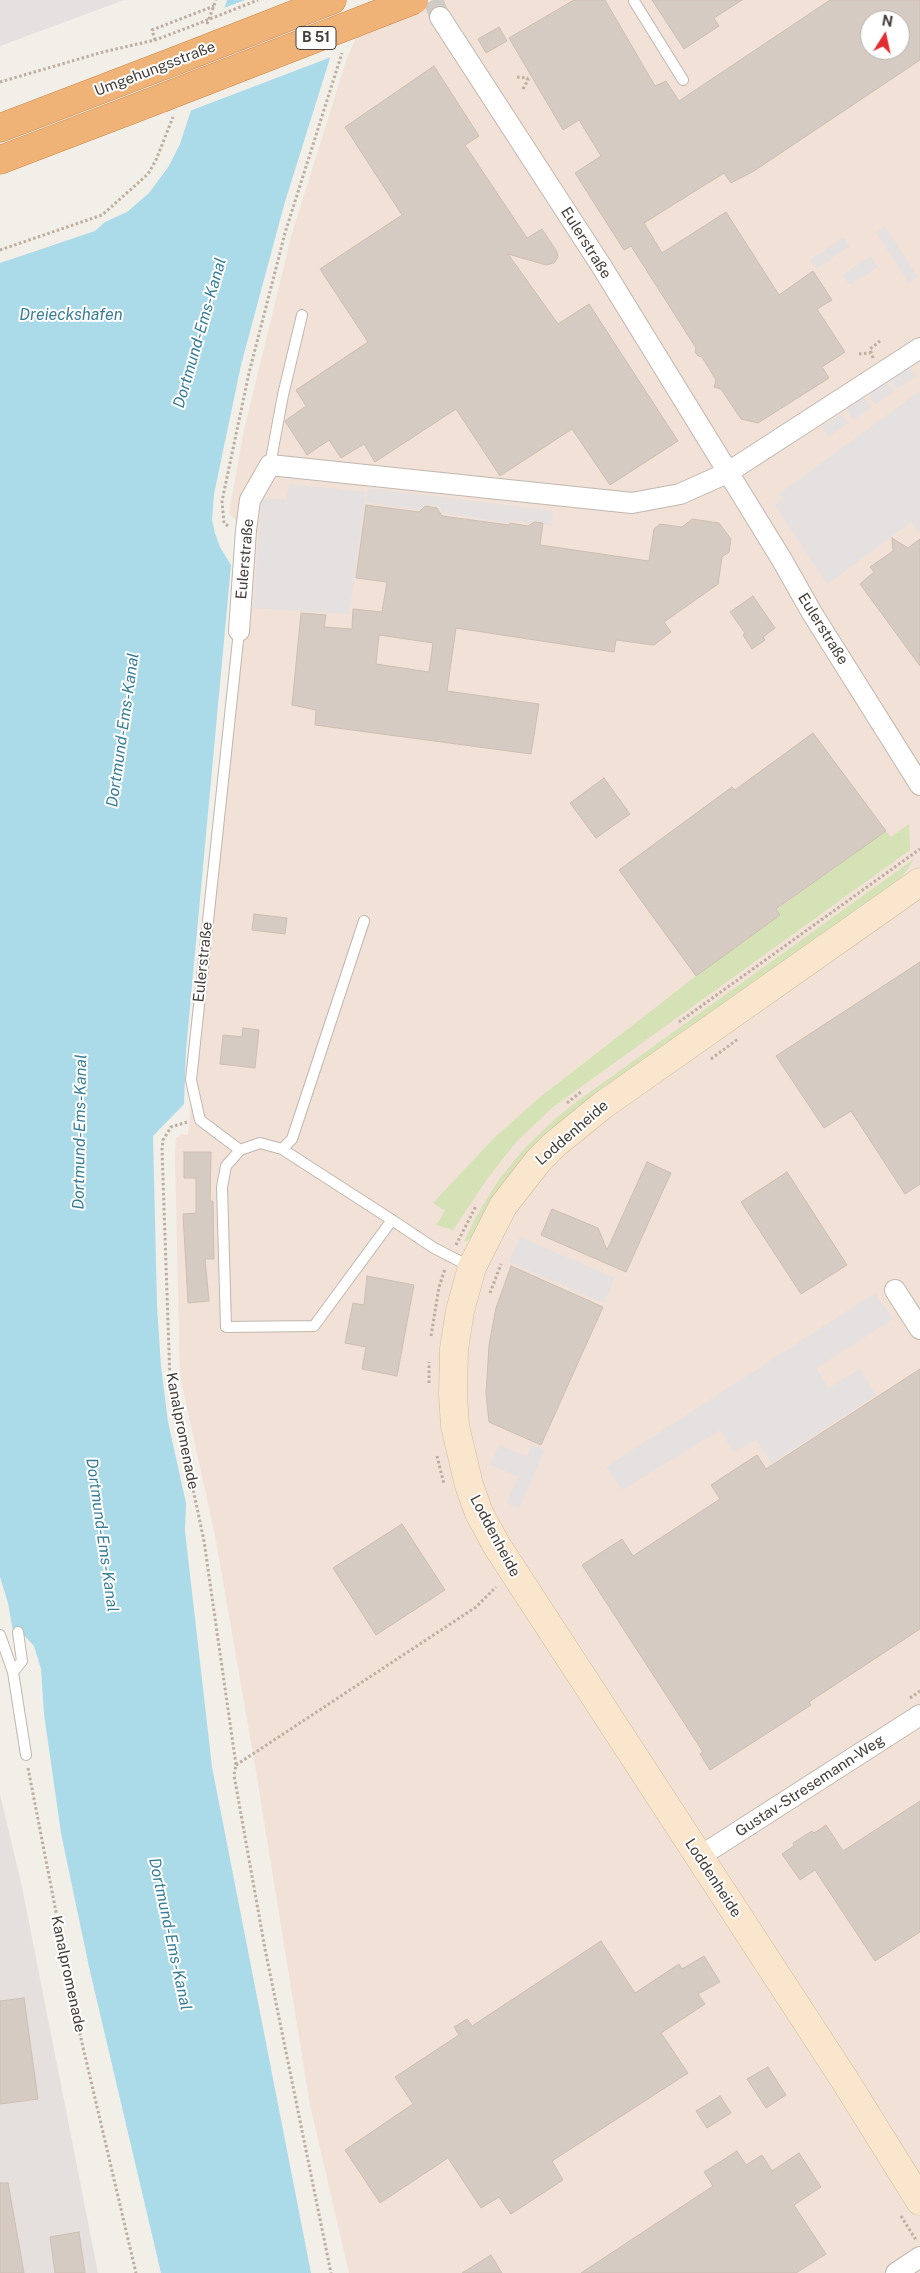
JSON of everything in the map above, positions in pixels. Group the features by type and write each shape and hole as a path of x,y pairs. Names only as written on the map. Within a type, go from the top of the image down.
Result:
{"highway":[{"name":"Umgehungsstraße","path":"0,160 414,0"},
{"name":"Umgehungsstraße","path":"0,128 321,4"}],"street":[{"name":"Eulerstraße","path":"440,17 586,242 920,785"},
{"path":"270,465 632,503 680,494 727,473 920,348"},
{"name":"Eulerstraße","path":"239,631 250,500 270,465"},
{"name":"Loddenheide","path":"920,882 602,1105 555,1144 517,1186 461,1262 460,1311 454,1349 453,1396 455,1426 461,1456 480,1513 516,1578 846,2082 920,2201"},
{"path":"895,1290 920,1329"},
{"name":"Gustav-Stresemann-Weg","path":"699,1857 920,1715"},
{"path":"896,2273 920,2257"}],"lane":[{"path":"634,1 683,80"},
{"path":"270,465 282,395 302,315"},
{"name":"Eulerstraße","path":"200,1120 191,1080 239,631"},
{"path":"282,1149 292,1139 364,921"},
{"path":"200,1120 240,1150"},
{"path":"392,1220 314,1326 226,1327 222,1187 226,1166 240,1150 260,1143 282,1149 461,1262"},
{"path":"13,1672 22,1661 18,1632"},
{"path":"0,1635 13,1672 26,1755"}],"path":[{"path":"0,82 103,52 155,40 258,0"},
{"path":"155,40 152,30 214,6"},
{"path":"246,530 230,527 224,523 222,514 222,501 235,433 285,232 334,75"},
{"path":"517,77 527,78 524,89"},
{"path":"0,250 102,215 110,208"},
{"path":"859,354 870,353 870,349 880,341"},
{"path":"671,1027 920,849"},
{"path":"726,1041 734,1036"},
{"path":"703,1064 740,1037"},
{"path":"561,1108 583,1090"},
{"name":"Kanalpromenade","path":"200,1120 178,1123 171,1127 163,1140 170,1380 204,1541 236,1766 234,1775 265,1949 331,2273"},
{"path":"431,1344 439,1287 461,1262 479,1202"},
{"path":"490,1294 502,1260"},
{"path":"429,1388 430,1353"},
{"path":"436,1450 444,1485"},
{"path":"236,1766 476,1607 496,1587 491,1580"},
{"name":"Kanalpromenade","path":"26,1755 79,2030 136,2273"}],"shaded area":[{"path":"0,0 124,0 0,46"},
{"path":"444,0 920,0 920,2273 349,2273 310,2105 256,1771 215,1535 180,1376 175,1153 176,1138 182,1134 188,1135 233,628 237,522 229,513 244,430 291,237 346,61 358,33"},
{"path":"885,226 918,277 909,283 876,232"},
{"path":"844,237 850,246 816,269 810,260"},
{"path":"870,256 878,267 850,285 843,275"},
{"path":"909,367 916,376 897,389 890,380"},
{"path":"887,382 894,391 875,405 868,395"},
{"path":"920,391 920,533 911,522 827,584 775,505 783,499 779,494"},
{"path":"864,397 871,407 853,420 846,410"},
{"path":"841,414 848,423 829,437 822,427"},
{"path":"289,484 366,492 349,614 253,608 262,498 286,500"},
{"path":"368,488 553,511 551,526 533,521 530,523 510,520 509,523 441,513 441,507 422,505 421,510 366,502"},
{"path":"520,1237 615,1278 604,1303 509,1262"},
{"path":"875,1293 893,1319 816,1368 829,1388 860,1369 876,1395 772,1463 756,1440 734,1452 720,1430 622,1490 606,1467"},
{"path":"499,1445 527,1457 532,1445 545,1450 519,1508 506,1503 518,1477 490,1464"},
{"path":"0,1794 22,1887 98,2273 0,2273"}],"green space":[{"path":"909,824 910,850 553,1107 517,1141 487,1179 453,1230 436,1225 445,1211 433,1203 494,1138 539,1098 696,976 780,915 777,910 783,905 886,831 891,837"},
{"path":"914,859 902,877 890,887 670,1045 472,1238 464,1242 476,1217 498,1181 523,1150 555,1119"}],"water":[{"path":"227,0 353,0 330,58 284,205 241,365 214,494 212,520 215,533 220,547 231,565 186,1050 184,1104 153,1136 157,1306 161,1366 168,1422 186,1503 185,1531 212,1767 311,2273 161,2273 89,1967 61,1833 44,1714 41,1669 34,1646 22,1633 13,1631 8,1603 0,1577 0,263 95,231 105,222 127,212 149,193 169,166 180,144"}],"pier":[{"path":"245,0 355,0 334,56 187,112 221,9"}],"building":[{"path":"574,0 605,0 655,86 666,81 679,101 830,0 920,0 920,60 754,171 731,183 724,173 644,223 662,253 726,212 779,295 813,271 832,300 817,309 845,352 822,367 829,378 758,423 741,419 721,389 714,387 716,380 702,357 698,356 695,352 696,348 631,246 624,250 575,173 601,156 579,120 563,130 509,38"},
{"path":"652,0 742,0 714,18 719,26 684,49"},
{"path":"499,27 507,41 486,53 478,39"},
{"path":"434,66 479,136 465,145 527,238 542,229 557,252 558,257 554,263 546,265 508,254 558,324 589,304 678,441 610,485 572,429 500,476 456,409 375,462 364,444 341,458 329,440 307,455 285,421 306,406 296,390 368,342 320,269 402,215 345,127"},
{"path":"366,505 419,512 425,506 437,508 442,516 509,525 510,523 528,526 534,522 543,523 540,545 649,561 654,529 660,524 682,527 692,519 719,523 731,539 729,552 722,557 718,584 664,622 671,632 654,645 616,640 614,652 456,628 447,691 539,704 531,754 315,725 316,710 292,705 301,613 326,615 324,627 352,629 353,609 382,612 387,582 356,578","holes":["379,635 433,643 429,672 376,664"]},
{"path":"892,538 908,548 920,539 920,666 860,584 874,572 870,567 893,551"},
{"path":"753,596 775,628 763,637 765,640 752,649 743,635 745,633 730,612"},
{"path":"813,733 886,831 776,909 780,915 696,976 619,870 732,787 735,790"},
{"path":"604,778 630,814 596,838 570,803"},
{"path":"254,914 287,918 285,934 252,930"},
{"path":"920,962 920,1184 905,1194 851,1111 824,1128 776,1056"},
{"path":"243,1028 259,1030 255,1068 220,1064 223,1035 242,1037"},
{"path":"184,1152 211,1152 210,1201 213,1201 214,1259 205,1259 209,1301 188,1303 183,1214 196,1213 196,1178 184,1178"},
{"path":"647,1162 671,1173 626,1272 541,1235 552,1209 598,1228 607,1250"},
{"path":"787,1172 847,1265 801,1294 741,1202"},
{"path":"511,1266 603,1307 541,1445 489,1422 486,1394 489,1345 496,1308"},
{"path":"367,1276 414,1285 397,1376 362,1369 366,1347 345,1343 353,1303 364,1305"},
{"path":"920,1369 920,1629 809,1702 811,1705 710,1770 700,1754 703,1752 582,1565 622,1539 633,1556 720,1499 711,1485 757,1455 766,1469"},
{"path":"402,1524 445,1590 376,1635 333,1568"},
{"path":"920,1801 920,1932 875,1961 815,1870 800,1880 782,1854 794,1846 793,1843 826,1825 843,1851"},
{"path":"601,1941 635,1993 679,1964 682,1969 704,1956 720,1982 698,1994 705,2004 661,2033 688,2073 552,2161 563,2180 511,2214 499,2197 481,2208 448,2158 380,2203 345,2150 413,2104 395,2077 459,2035 454,2027 467,2019 472,2026"},
{"path":"24,1998 38,2099 0,2104 0,2001"},
{"path":"768,2067 786,2095 766,2108 747,2079"},
{"path":"720,2096 731,2113 707,2128 696,2111"},
{"path":"737,2151 746,2165 762,2155 772,2171 799,2153 821,2187 794,2205 826,2254 796,2273 581,2273 713,2186 704,2172"},
{"path":"0,2183 8,2183 24,2273 0,2273"},
{"path":"79,2232 85,2273 55,2273 50,2237"},
{"path":"491,2255 502,2273 462,2273"}],"tunnel":[{"path":"433,0 440,17"}],"water label":[{"name":"Dreieckshafen","path":"71,315"},
{"name":"Dortmund-Ems-Kanal","path":"200,333"},
{"name":"Dortmund-Ems-Kanal","path":"123,730"},
{"name":"Dortmund-Ems-Kanal","path":"80,1132"},
{"name":"Dortmund-Ems-Kanal","path":"102,1535"},
{"name":"Dortmund-Ems-Kanal","path":"170,1934"}]}
